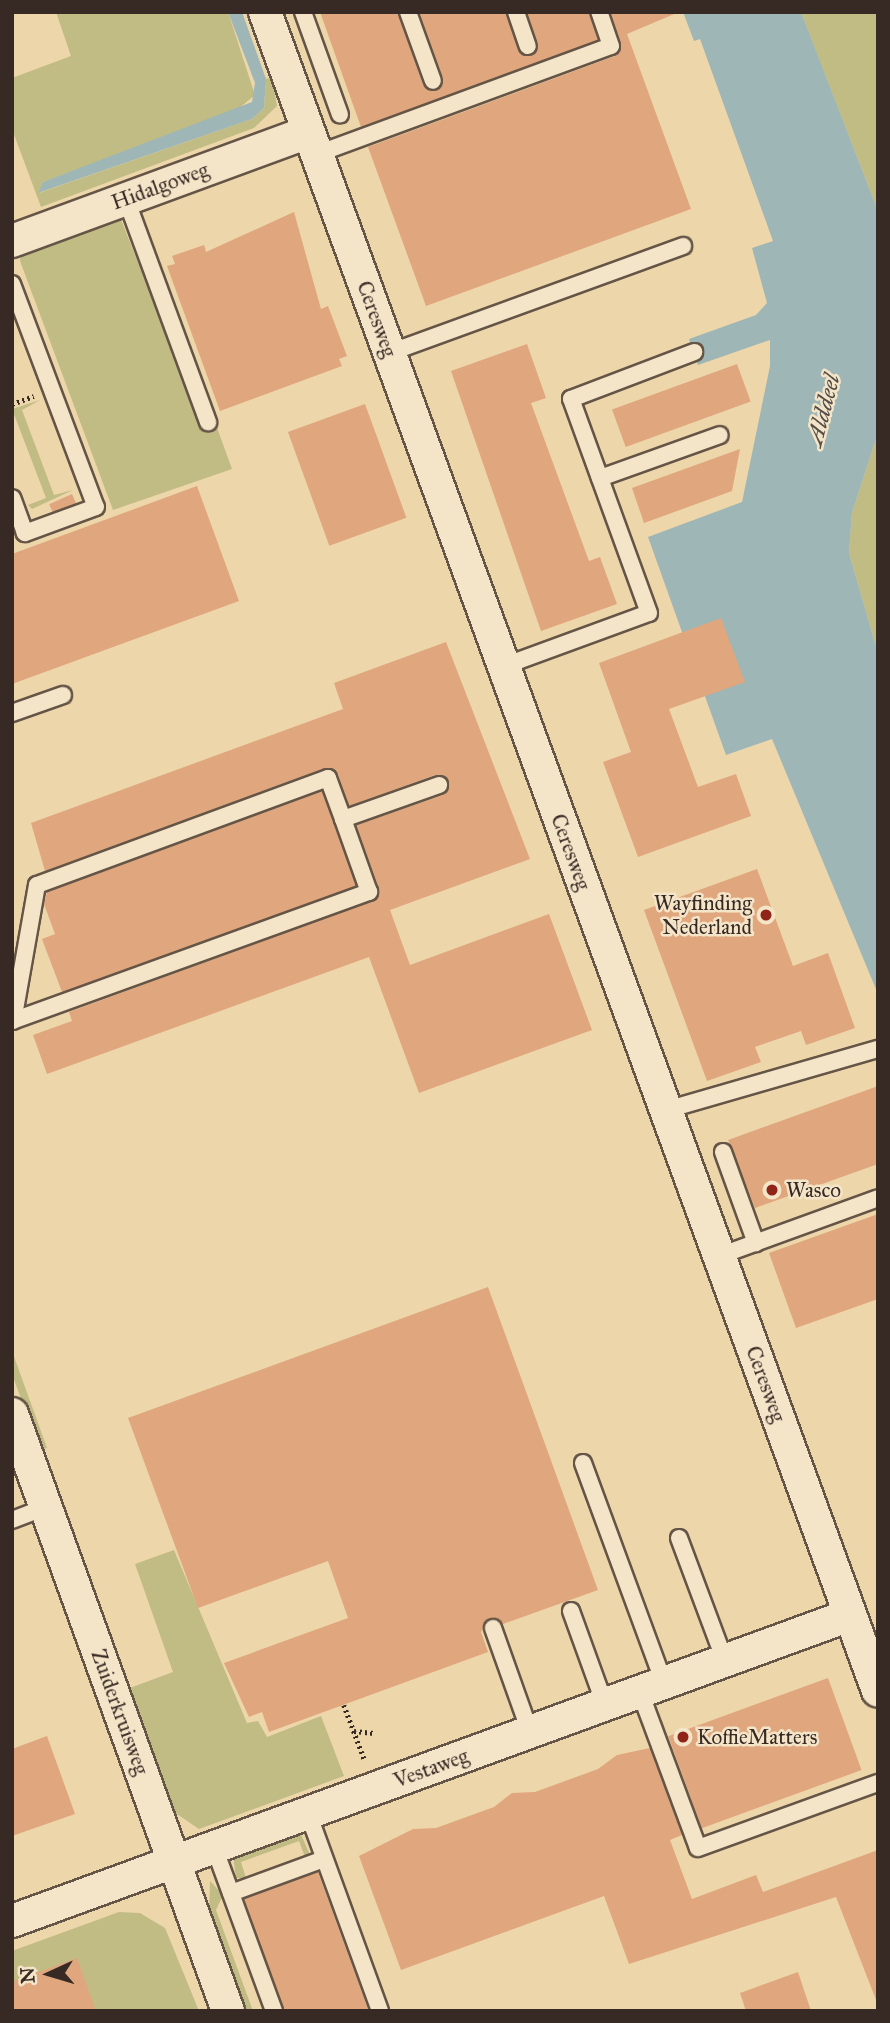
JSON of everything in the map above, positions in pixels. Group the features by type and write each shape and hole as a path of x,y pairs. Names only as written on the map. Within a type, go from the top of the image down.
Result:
{"street":[{"name":"Ceresweg","path":"265,12 878,1691"},
{"name":"Hidalgoweg","path":"12,241 126,199 313,143"},
{"name":"Zuiderkruisweg","path":"12,1414 228,2011"},
{"name":"Vestaweg","path":"12,1921 850,1615"}],"lane":[{"path":"303,12 340,115"},
{"path":"408,12 433,81"},
{"path":"516,12 528,46"},
{"path":"313,143 611,46 599,12"},
{"path":"126,199 208,422"},
{"path":"389,354 683,246"},
{"path":"12,284 96,507 25,533 12,498"},
{"path":"504,666 649,613 571,399 694,352"},
{"path":"600,478 720,435"},
{"path":"12,713 63,695"},
{"path":"328,778 369,892 13,1021 37,885 328,778"},
{"path":"343,819 439,785"},
{"path":"666,1110 878,1049"},
{"path":"723,1152 756,1243"},
{"path":"719,1256 878,1198"},
{"path":"583,1464 698,1849 878,1783"},
{"path":"12,1520 46,1507"},
{"path":"679,1538 725,1661"},
{"path":"571,1611 605,1705"},
{"path":"493,1628 530,1732"},
{"path":"308,1813 380,2011"},
{"path":"214,1847 274,2011"},
{"path":"231,1893 324,1859"}],"path":[{"path":"344,1705 375,1789"},
{"path":"354,1731 374,1733"}],"shaded area":[{"path":"56,12 228,12 255,95 232,114 43,182 39,193 252,119 264,108 266,79 272,77 277,106 254,128 41,207 12,129 12,78 71,56"},
{"path":"801,12 878,12 878,211 817,54"},
{"path":"120,217 203,428 216,425 232,469 113,510 20,261 21,254"},
{"path":"40,400 22,410 54,495 73,490 32,509 28,505 46,498 12,409"},
{"path":"878,433 878,653 849,553 852,513"},
{"path":"12,1351 47,1448 40,1450 12,1374"},
{"path":"174,1550 247,1723 258,1721 267,1737 321,1716 344,1776 199,1829 174,1812 127,1689 173,1672 135,1564"},
{"path":"300,1832 310,1855 305,1857 299,1841 241,1862 246,1878 236,1878 233,1856"},
{"path":"210,1881 223,1895 216,1910 253,2011 244,2011 209,1915"},
{"path":"119,1912 140,1913 165,1928 199,2011 12,2011 12,1951"}],"water":[{"path":"228,12 242,12 266,79 264,108 252,119 38,193 43,182 252,102 255,83"},
{"name":"Alddeel","path":"683,12 801,12 878,211 878,433 852,513 849,553 878,653 878,994 772,739 726,755 648,537 742,502 770,366 770,340 698,365 689,339 756,315 767,303 752,248 773,241 700,39 694,41"}],"building":[{"path":"320,12 398,12 423,85 432,91 443,78 419,12 506,12 527,56 538,47 527,12 589,12 598,40 361,127"},
{"path":"610,12 679,12 627,34 691,209 426,306 368,147 615,56 621,43"},
{"path":"294,212 321,309 328,306 347,356 339,359 342,366 220,411 167,266 175,264 172,256 204,245 206,252"},
{"path":"527,344 546,398 531,403 589,561 600,557 617,604 541,631 451,371"},
{"path":"737,364 751,402 626,447 612,409"},
{"path":"365,404 406,518 329,546 288,432"},
{"path":"740,449 732,491 644,523 632,488"},
{"path":"197,486 239,601 12,684 12,554"},
{"path":"72,494 76,503 53,513 49,504"},
{"path":"721,618 745,682 669,709 698,787 736,774 751,816 638,857 603,762 631,752 599,663"},
{"path":"446,642 530,859 390,910 410,965 549,914 592,1030 419,1093 369,957 47,1074 33,1035 72,1021 69,1012 377,899 379,888 356,825 443,795 449,782 435,775 349,806 338,774 325,768 45,871 31,823 343,709 334,683"},
{"path":"322,791 356,886 62,992 42,939 55,934 44,904 47,892"},
{"path":"757,869 793,966 828,953 855,1028 806,1045 801,1031 755,1047 761,1062 707,1081 644,910"},
{"path":"878,1086 878,1164 755,1208 728,1140"},
{"path":"878,1214 878,1299 796,1328 769,1253"},
{"path":"488,1287 598,1590 503,1624 489,1618 481,1632 488,1652 269,1732 262,1712 249,1717 224,1663 348,1618 328,1561 198,1608 128,1418"},
{"path":"828,1678 862,1770 702,1828 668,1736"},
{"path":"47,1736 75,1814 12,1836 12,1749"},
{"path":"650,1748 682,1835 670,1840 692,1899 756,1875 763,1892 878,1850 878,2005 836,1897 629,1964 604,1896 401,1970 359,1856 413,1829 436,1828 494,1807 512,1793 535,1792 598,1769 617,1755"},
{"path":"318,1872 369,2011 284,2011 244,1899"},
{"path":"77,1958 96,2011 12,2011 12,1982"},
{"path":"798,1972 811,2011 746,2011 740,1993"}],"place":[{"name":"Wayfinding Nederland","path":"766,915"},
{"name":"Wasco","path":"772,1190"},
{"name":"KoffieMatters","path":"683,1737"}]}
